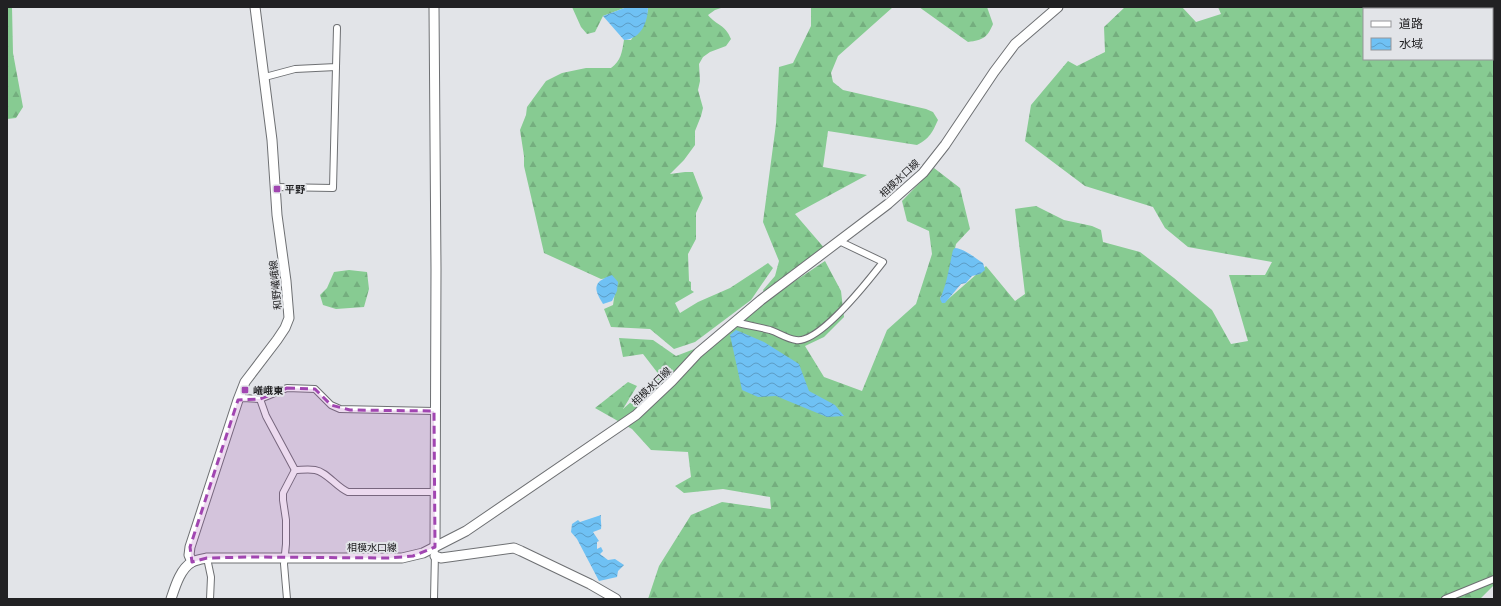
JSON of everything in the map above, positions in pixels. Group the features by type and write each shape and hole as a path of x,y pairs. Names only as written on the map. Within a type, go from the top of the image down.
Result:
{"main road":[{"name":"和野嶬峨線","path":"192,562 189,555 190,547 245,382 277,340 285,328 289,318 286,281 277,215 272,140 256,7"},
{"path":"434,7 436,270 434,411 435,552 440,558 514,548 590,584 616,599"},
{"name":"相模水口線","path":"192,562 207,558 395,558 435,552 636,415 672,381 698,353 734,322 888,204 923,172 945,145 994,72 1015,44 1058,7"},
{"path":"171,599 181,574 192,562"}],"street":[{"path":"275,187 333,188 337,28"},
{"path":"265,77 295,69 336,67"},
{"path":"734,322 761,328 797,340 807,338 817,333 858,294 883,262 839,241"},
{"path":"238,400 243,398 260,399 287,388 315,389 328,402 340,409 434,411"},
{"path":"260,399 266,416 295,470"},
{"path":"295,470 315,470 321,472 348,492 435,492"},
{"path":"287,599 284,564 286,520 283,500 284,493 295,470"},
{"path":"434,599 435,552"},
{"path":"207,558 211,577 210,599"},
{"path":"1445,599 1494,578"}],"highlighted area":[{"path":"287,388 315,389 331,405 350,410 434,411 435,547 413,556 389,558 249,557 207,558 192,562 190,547 238,400 260,399"}],"green space":[{"path":"7,7 12,7 13,53 23,107 16,118 7,119"},
{"path":"572,7 627,7 603,16 595,32 587,34 581,27"},
{"path":"648,7 724,7 715,10 708,15 726,30 731,39 726,46 710,52 703,57 699,64 700,81 698,90 703,108 695,131 695,145 684,160 670,174 693,172 703,198 696,213 696,239 688,254 689,281 691,282 691,290 694,292 675,303 680,313 698,302 730,288 768,263 773,268 751,300 695,342 674,349 650,329 611,327 604,309 613,305 616,285 609,278 601,279 544,253 524,166 520,130 526,115 527,107 546,81 562,73 586,68 611,68 620,56 624,40 631,40 648,11"},
{"path":"811,7 893,7 838,56 831,73 833,82 843,90 926,109 933,112 938,120 930,135 917,145 828,131 823,167 867,175 795,214 826,250 783,289 825,261 841,291 844,317 824,337 805,346 824,377 862,391 887,330 916,304 932,254 929,231 907,221 902,201 934,168 960,188 970,229 956,244 945,293 940,297 946,301 986,266 1015,301 1025,294 1015,209 1036,206 1064,220 1092,226 1101,230 1103,242 1140,252 1212,310 1231,344 1248,341 1229,275 1265,275 1272,262 1188,247 1165,228 1153,207 1085,186 1025,141 1031,105 1068,61 1077,66 1105,52 1104,27 1125,7 1182,7 1196,22 1221,14 1218,7 1494,7 1494,585 1480,599 648,599 659,566 691,515 722,502 771,509 770,497 723,489 684,493 675,486 691,477 688,452 651,450 632,429 595,408 628,382 637,386 623,409 660,376 643,354 623,357 619,338 653,340 676,356 697,348 768,300 763,290 775,276 779,261 763,222 776,124 779,67 793,63 811,26"},
{"path":"919,7 987,7 993,24 984,38 968,42"},
{"path":"349,270 367,272 369,289 364,307 336,309 323,305 320,295 327,288 334,272"}],"water":[{"path":"627,7 648,7 648,13 645,24 639,33 635,37 624,40 603,16"},
{"path":"955,248 966,252 983,263 985,270 980,274 972,276 966,283 961,284 945,303 942,303 940,299 953,250"},
{"path":"612,275 618,282 617,291 612,301 603,304 596,290 597,286 601,280"},
{"path":"736,330 764,342 799,364 809,391 835,405 844,416 827,417 776,396 758,397 742,390 730,335"},
{"path":"601,515 601,529 593,532 599,541 597,542 597,549 601,547 603,551 600,554 608,560 615,559 624,565 618,571 617,577 599,581 577,539 571,532 572,524 578,520 580,522"}],"place":[{"name":"平野","path":"277,189"},
{"name":"嶬峨東","path":"245,390"}]}
